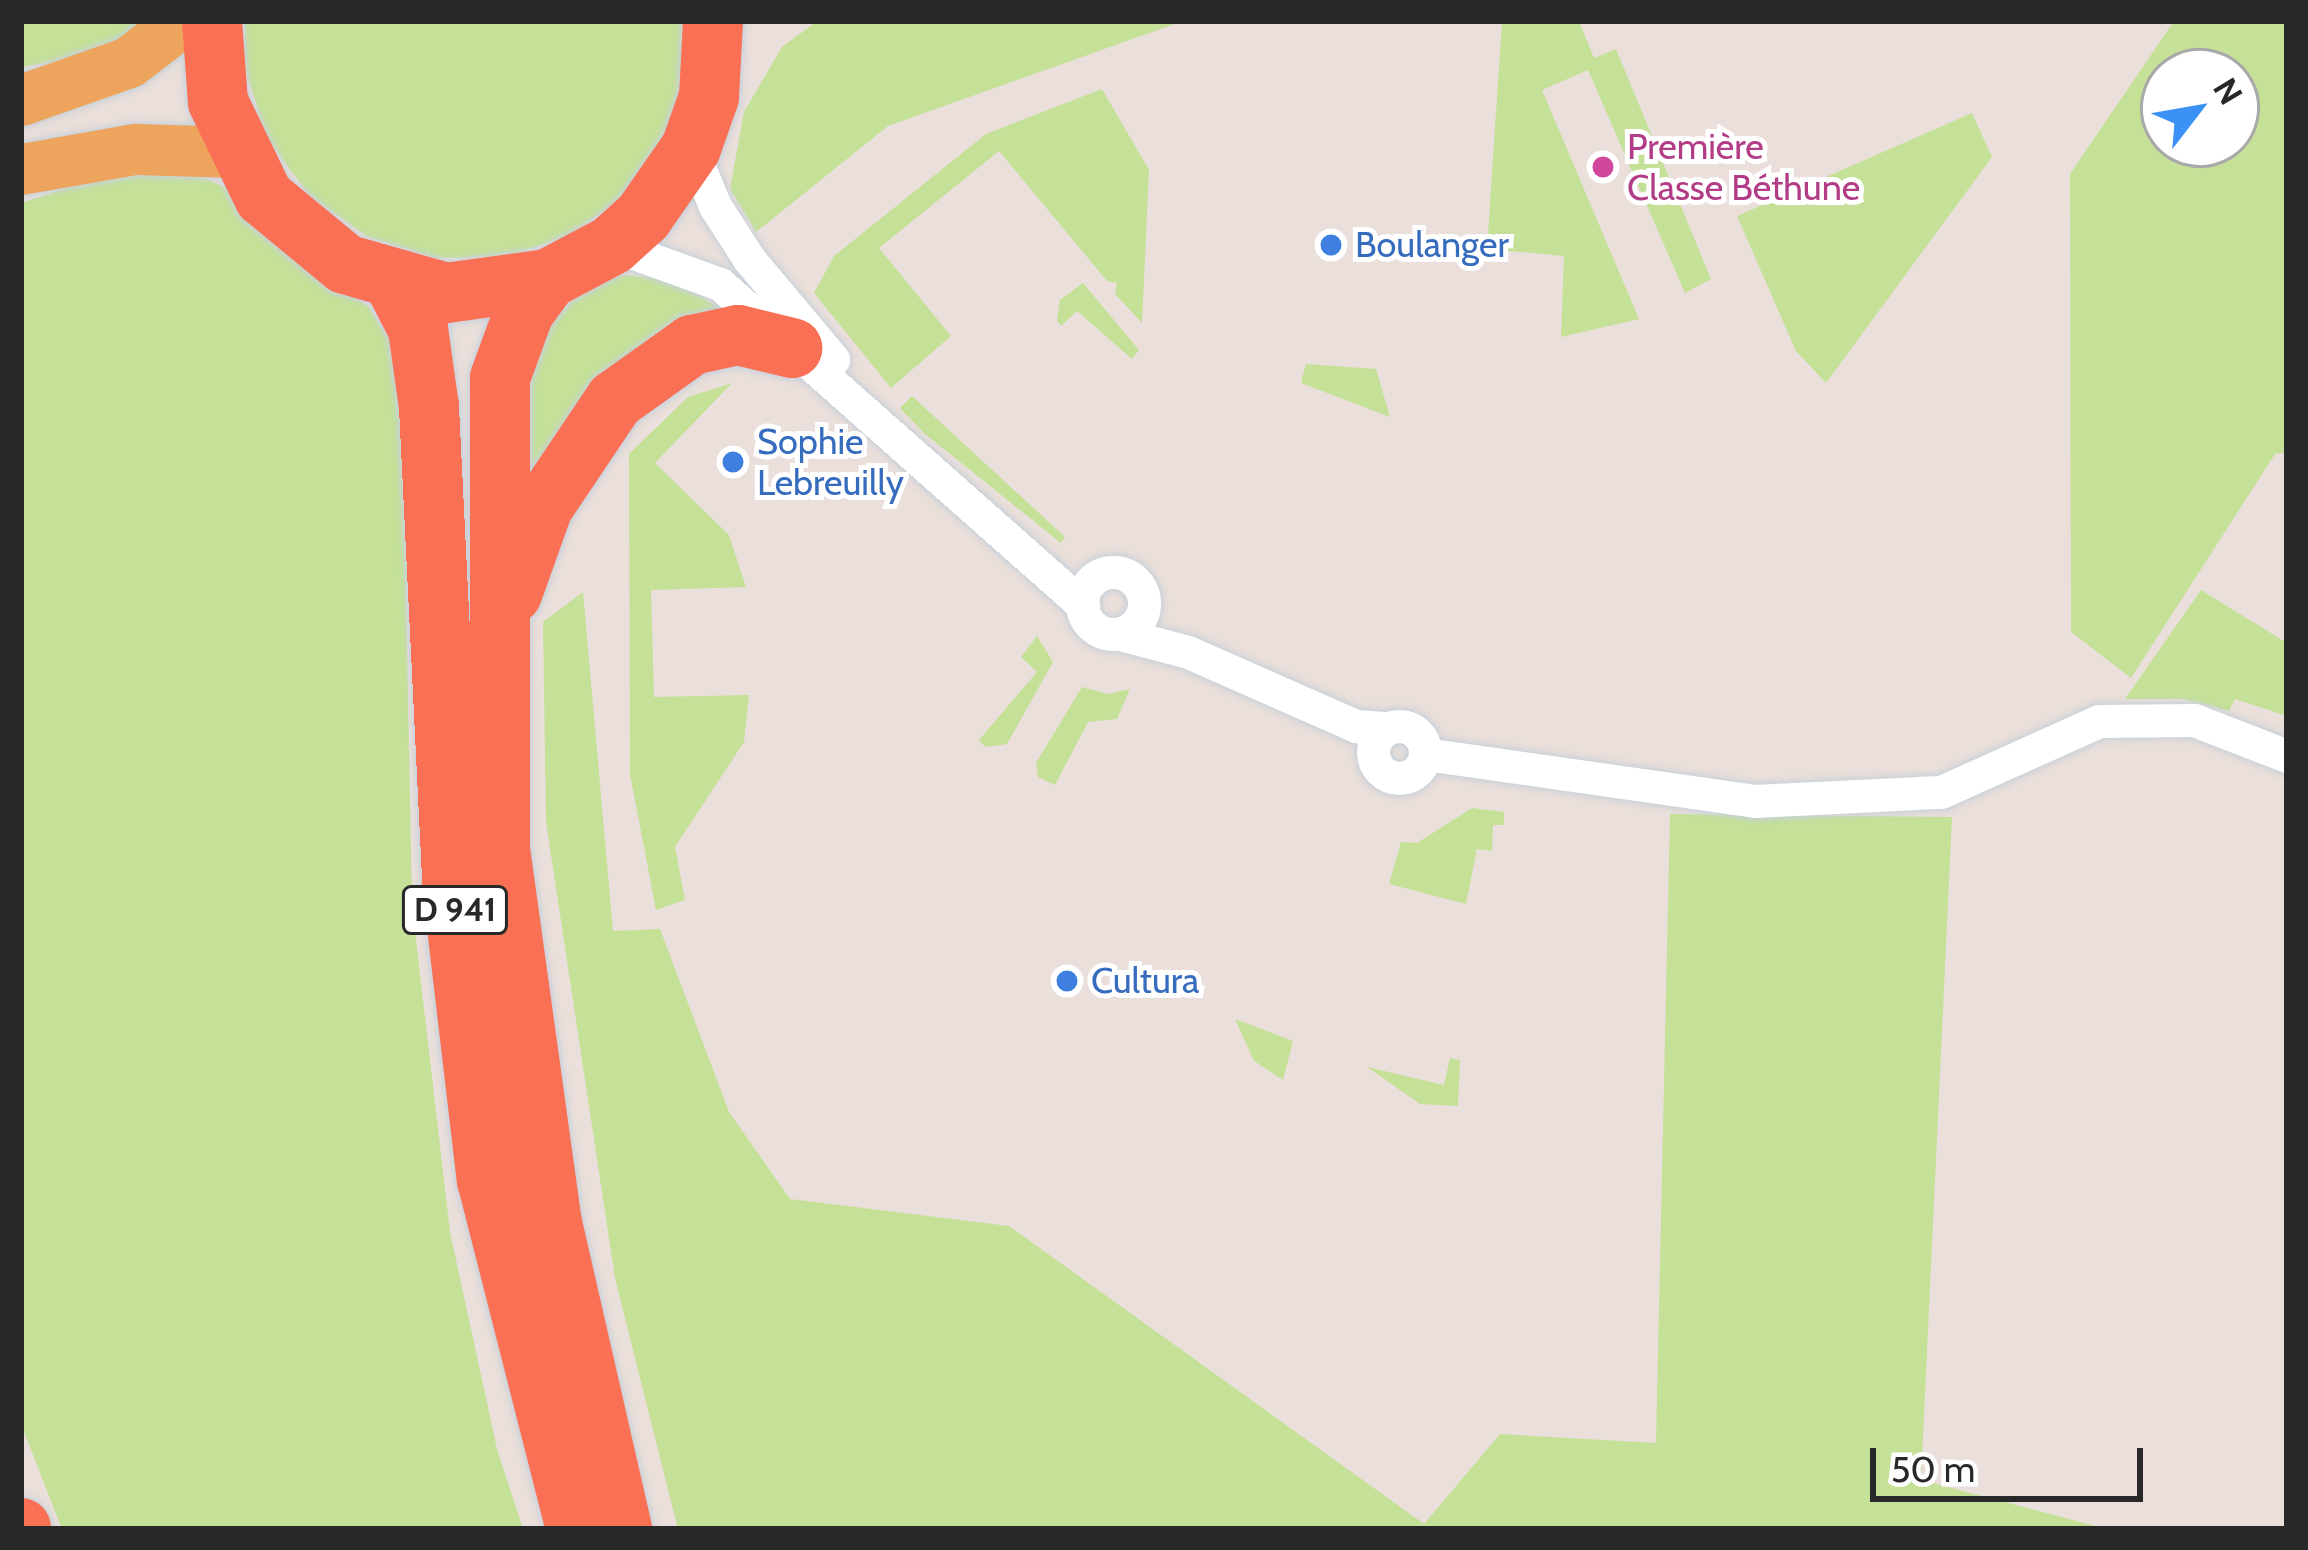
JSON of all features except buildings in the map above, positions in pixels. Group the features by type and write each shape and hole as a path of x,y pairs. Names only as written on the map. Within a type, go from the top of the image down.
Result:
{"highway":[{"path":"212,21 218,102 235,152 301,235 395,284 498,291 548,279 612,245 671,184 692,148 725,28"},
{"name":"D 941","path":"548,279 524,312 500,378 500,849 525,1062 591,1417 622,1529"},
{"name":"D 941","path":"395,284 418,329 429,407 452,884 487,1180 576,1529"},
{"path":"497,634 543,507 615,400 692,345 738,335 792,348"}],"main road":[{"path":"21,100 129,62 182,21"},
{"path":"21,170 135,149 235,152"}],"street":[{"path":"692,148 715,206 810,325 854,398"},
{"path":"612,245 719,284 854,398 914,459 1087,593 1096,628 1188,652 1372,736 1380,770 1402,778 1425,754 1754,801 1942,792 2099,721 2194,721 2287,756"},
{"path":"1087,593 1123,574 1188,652"},
{"path":"1120,634 1138,622 1146,603"}],"green space":[{"path":"21,21 144,21 100,54 21,67"},
{"path":"245,21 690,21 691,66 669,134 629,192 572,234 506,257 435,258 368,237 310,196 267,139 244,65"},
{"path":"1183,21 888,126 756,232 730,189 744,112 782,47 816,22"},
{"path":"1502,21 1579,21 1594,58 1616,49 1711,279 1685,293 1588,70 1542,90 1639,319 1561,337 1564,256 1487,249"},
{"path":"2174,21 2283,21 2287,30 2287,452 2275,454 2131,678 2071,632 2070,174 2140,71 2140,168 2260,168 2260,48 2156,48"},
{"path":"1102,89 1149,170 1142,323 1115,294 1117,283 1107,281 999,151 879,248 951,336 891,388 814,293 834,256 986,134"},
{"path":"1972,113 1992,157 1826,383 1796,351 1737,216"},
{"path":"134,166 191,172 242,195 316,271 369,307 400,357 414,433 406,592 412,905 450,1232 497,1449 523,1529 62,1529 21,1424 21,203"},
{"path":"614,274 674,280 739,320 531,502 515,425 529,351 585,286"},
{"path":"1083,283 1139,350 1132,359 1077,311 1061,326 1057,320 1060,300"},
{"path":"1306,364 1376,369 1390,417 1301,383"},
{"path":"732,383 655,463 729,535 746,587 651,590 654,697 749,695 744,742 675,847 685,900 656,910 630,774 629,454 688,397"},
{"path":"912,396 1065,537 1061,543 924,433 900,408"},
{"path":"2201,590 2287,643 2287,716 2235,699 2229,711 2183,699 2125,699"},
{"path":"583,592 613,931 660,929 729,1112 790,1199 1009,1226 1424,1524 1500,1434 1656,1443 1670,814 1952,817 1921,1480 2107,1529 678,1529 615,1278 546,822 543,622"},
{"path":"1037,636 1053,662 1007,744 985,747 979,740 1037,672 1021,657"},
{"path":"1082,687 1108,694 1130,689 1117,719 1088,722 1055,785 1038,777 1036,763"},
{"path":"1472,808 1504,812 1504,825 1493,825 1492,851 1477,849 1466,904 1389,884 1401,842 1417,843"},
{"path":"1235,1019 1293,1041 1283,1080 1254,1061"},
{"path":"1450,1058 1460,1060 1458,1106 1420,1104 1367,1067 1444,1085"}],"place":[{"name":"Première Classe Béthune","path":"1603,167"},
{"name":"Boulanger","path":"1331,245"},
{"name":"Sophie Lebreuilly","path":"733,462"},
{"name":"Cultura","path":"1067,981"}]}
